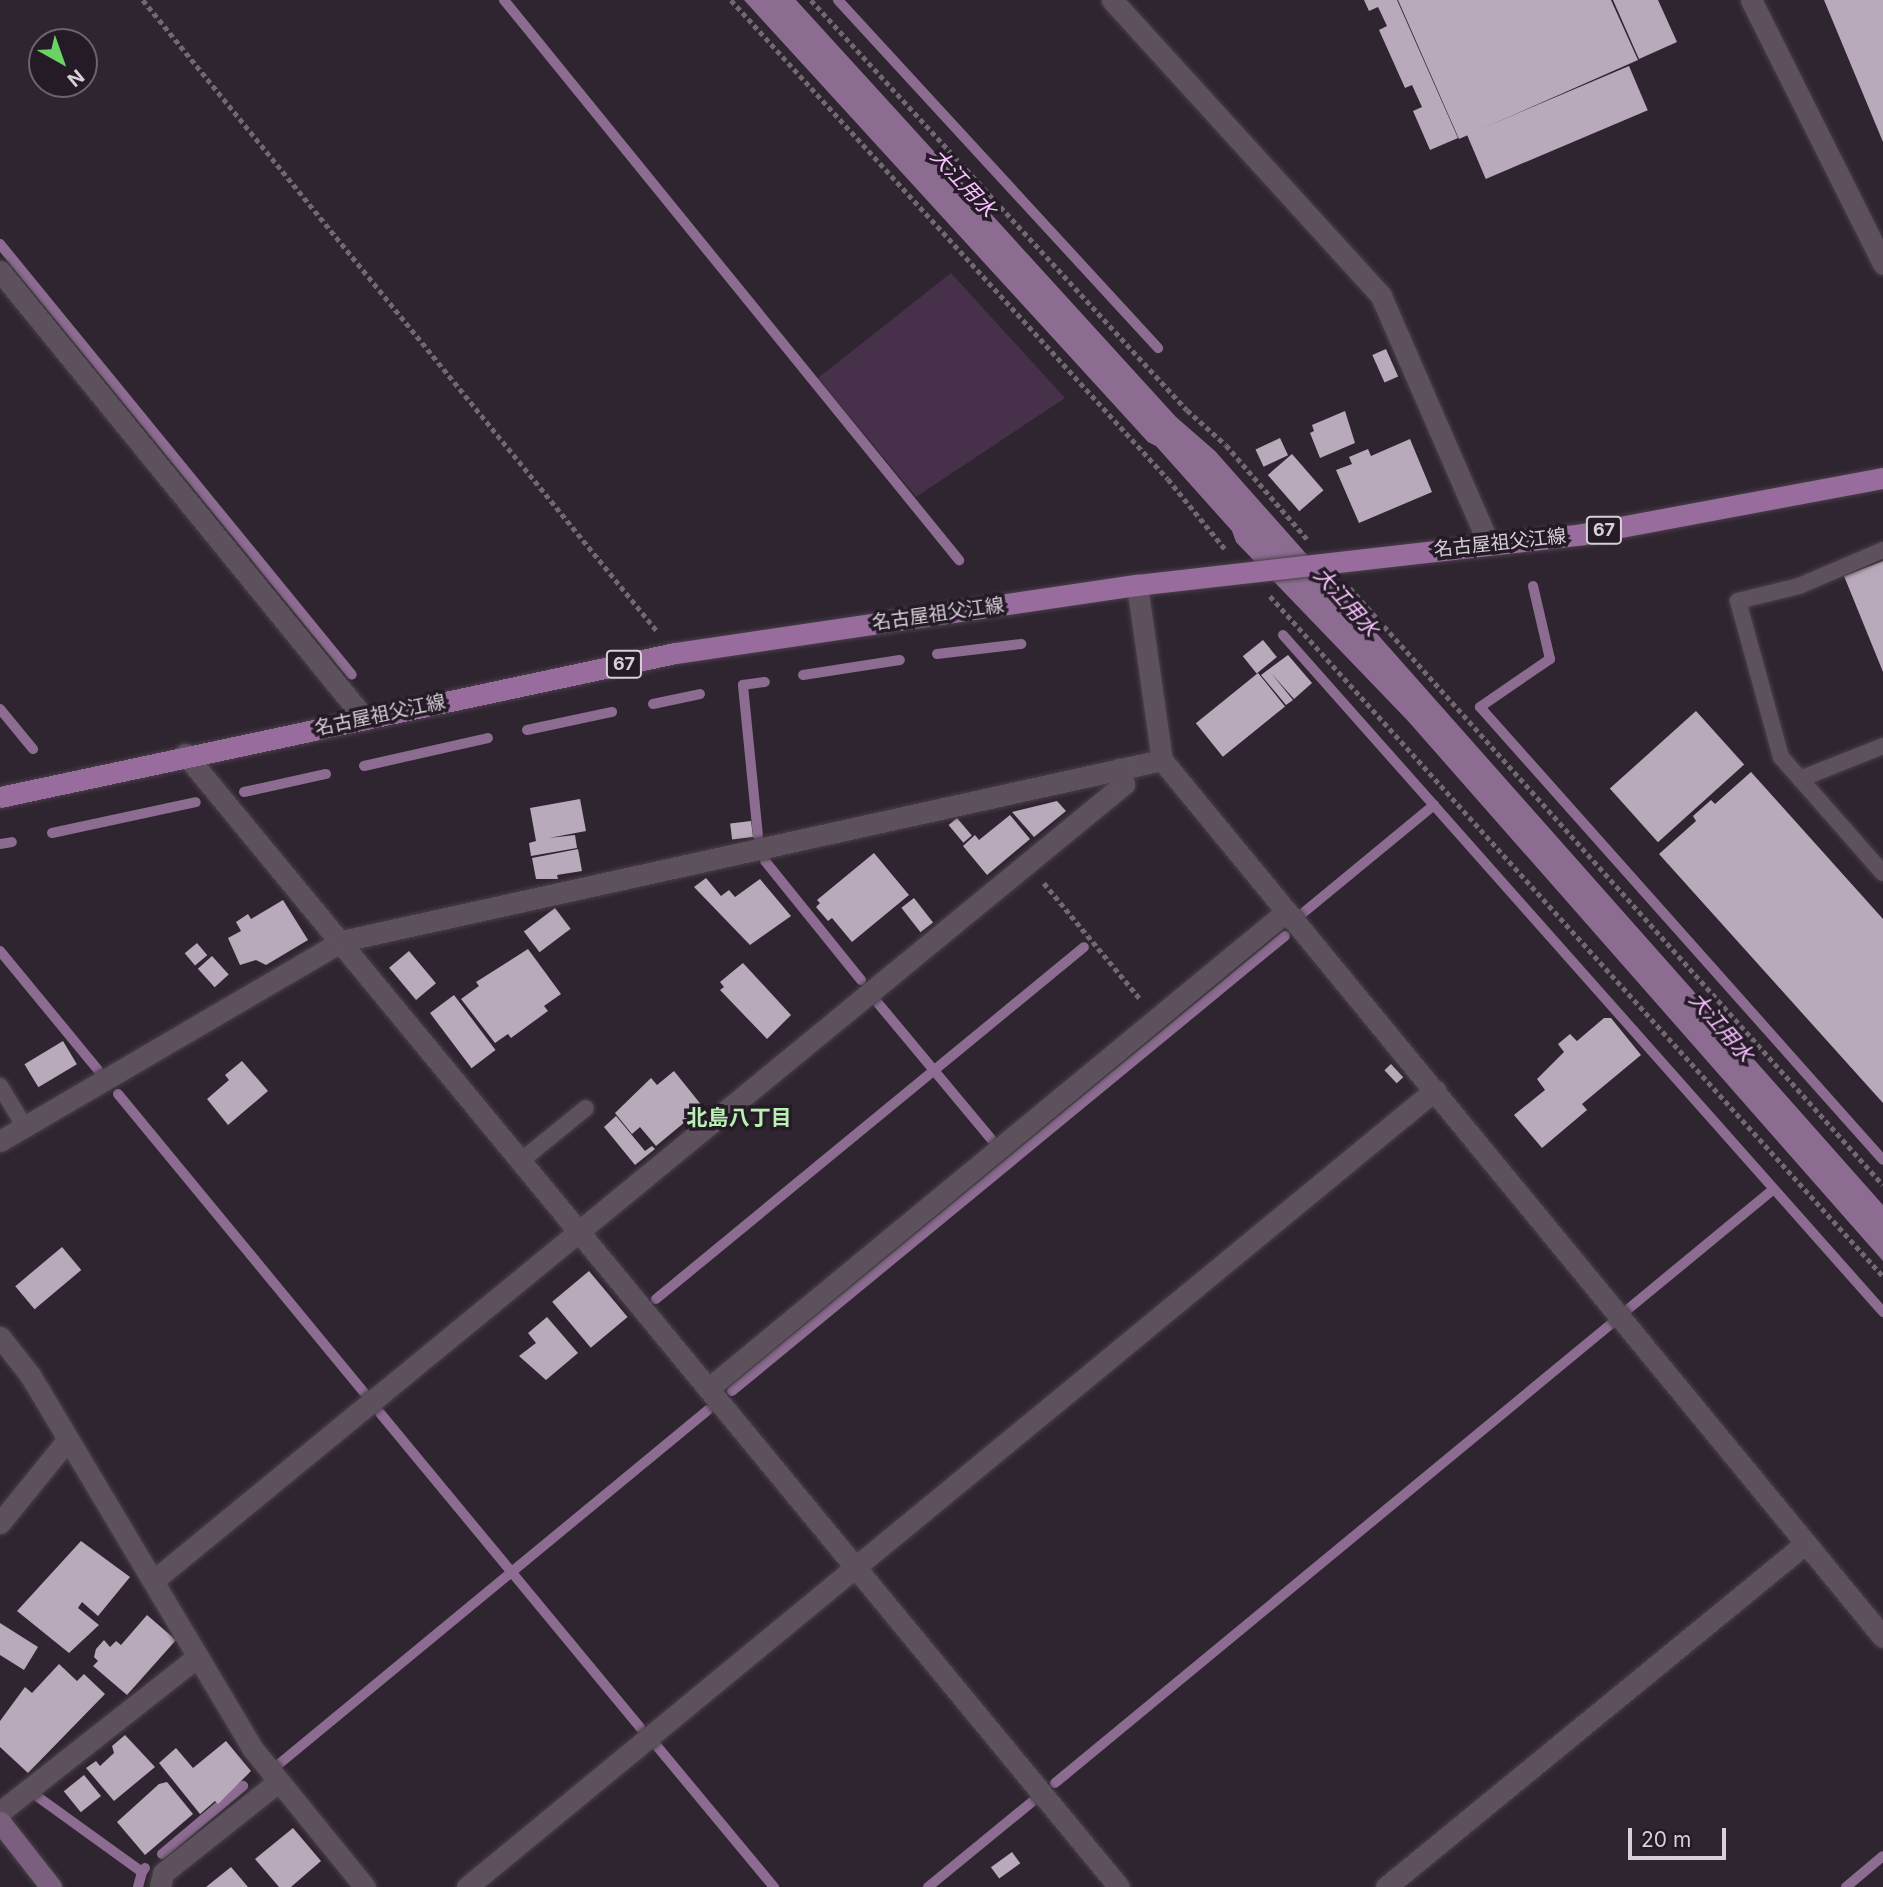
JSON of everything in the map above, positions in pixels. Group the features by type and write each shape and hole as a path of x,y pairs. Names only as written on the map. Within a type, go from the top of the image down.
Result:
{"main road":[{"name":"名古屋祖父江線","path":"0,797 185,754 675,653 1137,585 1583,534 1883,478"},
{"path":"0,1822 51,1887"}],"street":[{"path":"1112,0 1381,296 1489,544"},
{"path":"1751,0 1883,264"},
{"path":"0,271 365,719"},
{"path":"1137,585 1162,760 1883,1637"},
{"path":"185,754 342,941 1119,1887"},
{"path":"0,1141 342,941 1162,760"},
{"path":"153,1581 1124,784 1119,769"},
{"path":"709,1388 1287,911"},
{"path":"467,1887 1434,1090"},
{"path":"0,1337 30,1375 198,1656 278,1782 365,1887"},
{"path":"0,1523 68,1439"},
{"path":"1386,1887 1806,1543"},
{"path":"0,1812 198,1656"},
{"path":"160,1887 163,1873 278,1782"}],"lane":[{"path":"1883,550 1799,586 1738,601 1781,757 1883,873"},
{"path":"1800,779 1883,746"},
{"path":"0,1086 25,1127"},
{"path":"522,1160 586,1108"}],"path":[{"path":"143,0 675,653"},
{"path":"731,0 1294,619 1883,1276"},
{"path":"1027,863 1156,1019"}],"shaded area":[{"path":"951,273 1065,398 916,497 818,378"}],"water":[{"name":"大江用水","path":"744,0 796,0 1176,417 1215,451 1883,1205 1883,1261 1408,721 1236,542 1232,531 1156,446 1148,442"}],"building":[{"path":"1364,0 1397,0 1458,138 1430,150 1413,111 1422,107 1412,85 1405,88 1379,30 1387,26 1378,7 1369,11"},
{"path":"1398,0 1611,0 1638,60 1459,139"},
{"path":"1613,0 1658,0 1677,42 1639,59"},
{"path":"1824,0 1883,0 1883,142"},
{"path":"1629,66 1648,110 1486,179 1467,135"},
{"path":"1386,349 1398,376 1384,383 1372,355"},
{"path":"1345,411 1355,443 1320,458 1310,433 1314,431 1312,425"},
{"path":"1280,438 1288,455 1264,467 1256,449"},
{"path":"1410,439 1432,492 1359,523 1336,470 1352,464 1349,457 1368,449 1371,456"},
{"path":"1292,454 1323,490 1299,511 1268,475"},
{"path":"1883,561 1883,672 1844,576"},
{"path":"1263,640 1277,657 1257,673 1243,656"},
{"path":"1288,655 1312,683 1294,699 1271,673 1293,700 1286,705 1261,675"},
{"path":"1258,673 1285,706 1223,757 1196,723"},
{"path":"1696,711 1744,765 1658,842 1610,789"},
{"path":"1751,772 1883,919 1883,1103 1659,854 1696,821 1693,816 1711,800 1715,804"},
{"path":"580,799 586,831 549,838 575,835 577,848 531,856 529,843 536,841 530,808"},
{"path":"1057,801 1066,811 1034,837 1012,812"},
{"path":"1010,815 1030,839 987,875 963,846 975,835 979,840"},
{"path":"957,818 972,836 963,843 949,825"},
{"path":"751,821 753,837 732,839 730,824"},
{"path":"578,849 582,871 557,875 558,879 536,879 532,858"},
{"path":"874,853 909,895 852,942 832,918 828,921 816,907 820,903 817,900"},
{"path":"706,878 721,896 729,890 735,897 760,879 791,916 750,945 694,887"},
{"path":"914,898 933,922 920,932 901,908"},
{"path":"283,900 308,940 266,965 256,960 240,965 228,938 241,931 236,922 248,914 251,919"},
{"path":"555,908 571,929 540,952 524,931"},
{"path":"197,943 207,955 195,966 185,953"},
{"path":"528,949 561,994 544,1006 548,1011 511,1038 508,1034 495,1043 461,999 479,986 476,982"},
{"path":"409,951 436,983 416,1000 389,968"},
{"path":"212,956 229,975 215,987 198,969"},
{"path":"743,963 791,1015 767,1039 720,990 724,987 720,982"},
{"path":"454,995 496,1050 472,1068 430,1013"},
{"path":"1604,1018 1611,1018 1641,1055 1582,1104 1587,1110 1542,1148 1514,1115 1545,1090 1537,1079 1564,1052 1558,1044 1570,1034 1577,1041"},
{"path":"63,1041 77,1064 38,1087 24,1064"},
{"path":"242,1061 268,1091 228,1125 207,1099 229,1080 225,1075"},
{"path":"1391,1064 1403,1077 1397,1083 1384,1070"},
{"path":"674,1071 703,1107 656,1146 640,1127 632,1134 615,1113 651,1078 657,1085"},
{"path":"616,1116 645,1151 652,1146 655,1149 635,1165 604,1127"},
{"path":"62,1247 81,1270 35,1309 15,1286"},
{"path":"589,1271 628,1317 591,1348 552,1302"},
{"path":"547,1317 578,1353 546,1380 519,1356 536,1343 528,1333"},
{"path":"81,1541 130,1577 98,1616 82,1602 78,1608 99,1625 69,1653 17,1611"},
{"path":"147,1615 176,1640 127,1695 93,1666 98,1661 94,1657 96,1649 104,1640 110,1647 116,1641 121,1645"},
{"path":"0,1623 38,1647 24,1670 0,1655"},
{"path":"59,1664 77,1681 84,1674 105,1694 28,1773 0,1747 0,1721 25,1687 32,1693"},
{"path":"125,1735 155,1767 114,1801 86,1768 96,1761 100,1766 114,1753 112,1746"},
{"path":"226,1741 251,1771 218,1804 215,1801 200,1814 159,1763 176,1748 193,1768"},
{"path":"84,1775 101,1796 81,1812 64,1791"},
{"path":"167,1782 193,1814 145,1855 117,1822 159,1784"},
{"path":"293,1828 321,1861 291,1887 279,1887 255,1859"},
{"path":"1012,1852 1020,1863 999,1879 991,1867"},
{"path":"231,1867 248,1887 206,1887"}],"waterway":[{"path":"504,0 959,560"},
{"path":"838,0 1158,348"},
{"path":"0,244 352,675"},
{"path":"1533,586 1550,659 1480,707 1883,1160"},
{"path":"1283,635 1883,1312"},
{"path":"937,654 1021,644"},
{"path":"803,675 900,660"},
{"path":"758,836 743,685 765,682"},
{"path":"653,704 700,694"},
{"path":"0,709 33,749"},
{"path":"527,730 612,712"},
{"path":"364,766 488,738"},
{"path":"244,792 326,774"},
{"path":"52,833 196,802"},
{"path":"1303,913 1434,805"},
{"path":"0,844 12,842"},
{"path":"765,861 861,980"},
{"path":"732,1391 1285,936"},
{"path":"656,1299 1084,947"},
{"path":"0,951 98,1070"},
{"path":"877,1002 991,1139"},
{"path":"118,1094 364,1392"},
{"path":"1627,1310 1774,1189"},
{"path":"1055,1783 1611,1324"},
{"path":"279,1764 708,1410"},
{"path":"380,1413 640,1727"},
{"path":"656,1745 774,1887"},
{"path":"162,1854 243,1786"},
{"path":"38,1797 142,1872 145,1868"},
{"path":"928,1887 1032,1802"},
{"path":"1846,1887 1883,1856"},
{"path":"138,1887 142,1872"}],"district":[{"name":"北島八丁目","path":"739,1118"}]}
